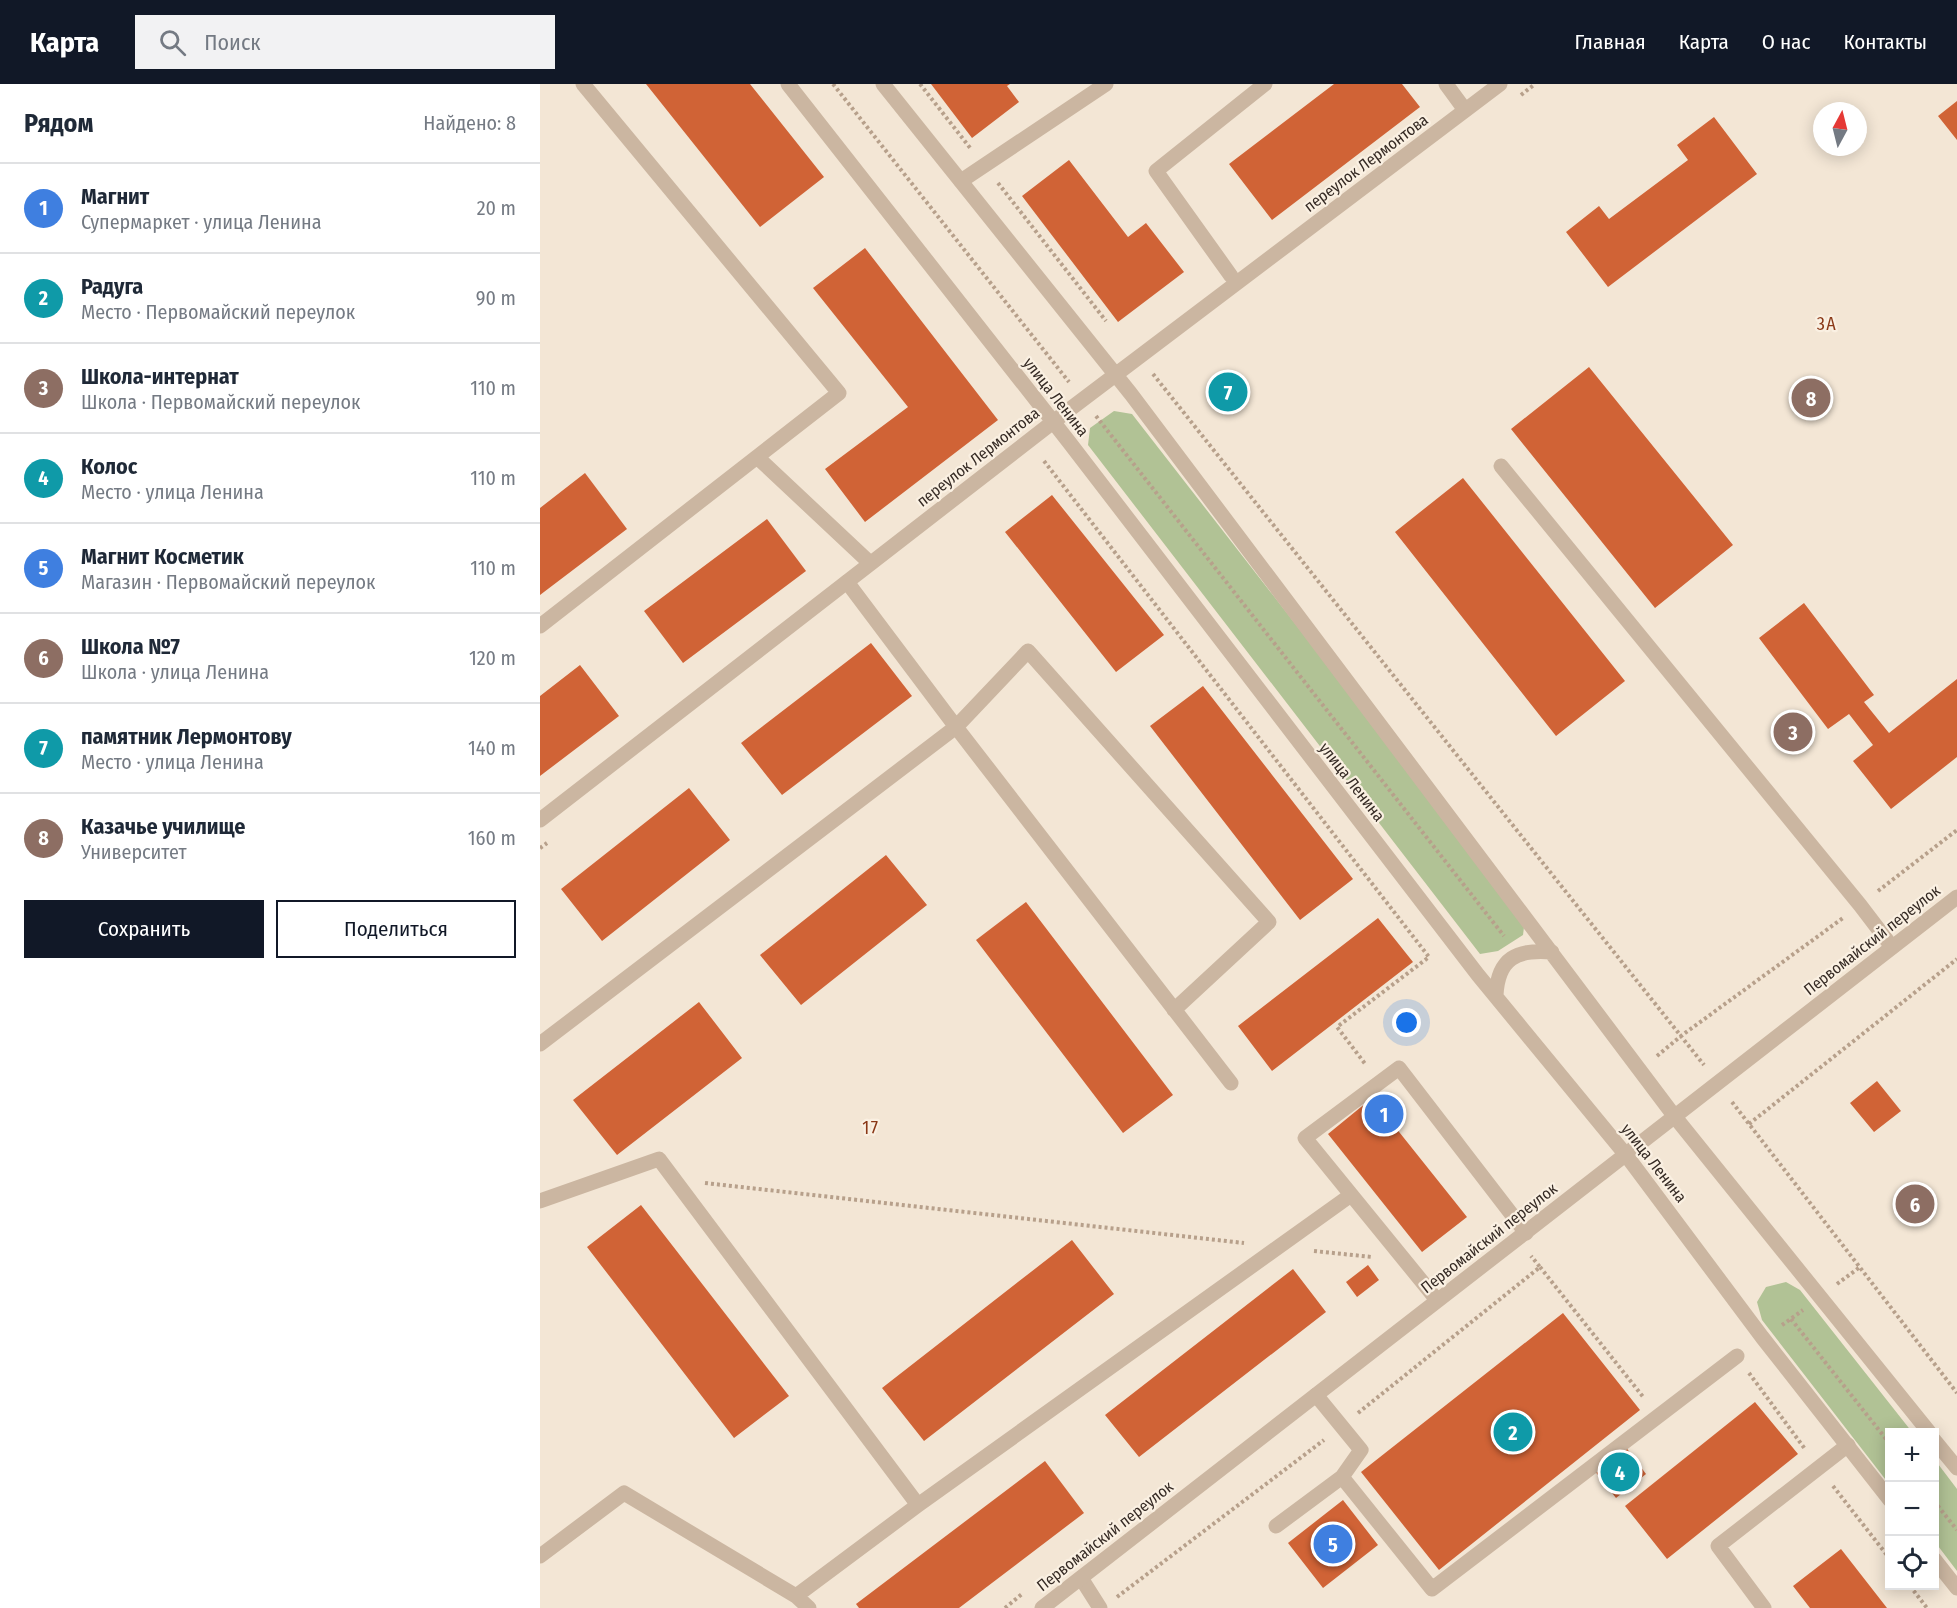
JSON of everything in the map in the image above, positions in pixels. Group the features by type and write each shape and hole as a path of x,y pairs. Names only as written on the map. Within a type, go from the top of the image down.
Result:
{"street":[{"path":"540,627 838,393 583,84"},
{"name":"улица Ленина","path":"788,84 1053,422 1496,995 1626,1155 1762,1337 1885,1494"},
{"path":"883,84 1116,374 1675,1117 1926,1428"},
{"path":"961,182 1106,84"},
{"path":"1231,276 1156,171 1265,84"},
{"path":"1446,84 1466,110"},
{"name":"переулок Лермонтова","path":"540,820 1083,399 1500,84"},
{"path":"757,457 870,563"},
{"path":"1501,466 1892,947"},
{"path":"847,582 1231,1083"},
{"path":"540,1044 956,727 1028,651 1269,922 1174,1010"},
{"name":"Первомайский переулок","path":"1042,1608 1957,897"},
{"path":"1496,995 1496,982 1511,958 1527,951 1552,952"},
{"path":"1437,1300 1305,1138 1399,1068 1526,1233"},
{"path":"540,1201 659,1159 918,1505"},
{"path":"795,1596 918,1505 1352,1195"},
{"path":"1342,1477 1432,1589 1737,1356"},
{"path":"1276,1526 1342,1477 1361,1450 1317,1395"},
{"path":"1939,1445 1957,1468"},
{"path":"1764,1608 1718,1546 1848,1446"},
{"path":"540,1556 624,1493 795,1596 809,1608"},
{"path":"1939,1563 1957,1588"},
{"path":"1081,1578 1100,1608"}],"path":[{"path":"832,84 1083,399 1506,939"},
{"path":"920,84 1112,329"},
{"path":"1137,358 1166,389 1681,1036 1957,1393"},
{"path":"1044,461 1429,957 1337,1027 1380,1083"},
{"path":"1640,1070 1681,1036 1860,905 1957,830"},
{"path":"1749,1124 1957,959"},
{"path":"675,1180 1405,1261"},
{"path":"1540,1267 1651,1406"},
{"path":"1791,1319 1885,1438"},
{"path":"1939,1506 1957,1530"},
{"path":"1913,1590 1927,1608"}],"green space":[{"path":"1114,411 1132,414 1525,919 1523,935 1498,951 1480,954 1088,445 1090,428"},
{"path":"1786,1282 1800,1290 1909,1428 1885,1428 1885,1479 1762,1320 1757,1302 1766,1287"},
{"path":"1939,1465 1957,1489 1957,1571 1939,1547"}],"building":[{"path":"646,84 750,84 824,177 760,227"},
{"path":"931,84 1010,84 1007,86 1019,102 972,138"},
{"path":"1334,84 1402,84 1420,107 1272,220 1229,164"},
{"path":"1957,101 1957,140 1938,116"},
{"path":"1714,117 1757,174 1608,287 1566,232 1599,206 1609,219 1688,160 1677,145"},
{"path":"1069,160 1128,237 1146,223 1184,272 1118,322 1022,196"},
{"path":"865,248 998,420 865,522 825,469 908,407 813,288"},
{"path":"1589,367 1733,545 1655,608 1511,429"},
{"path":"585,473 627,529 540,595 540,508"},
{"path":"1463,478 1625,681 1556,736 1395,532"},
{"path":"1052,495 1164,635 1116,672 1005,532"},
{"path":"767,519 806,571 683,663 644,611"},
{"path":"1804,603 1874,695 1864,702 1889,733 1957,679 1957,757 1891,809 1853,761 1873,745 1849,714 1828,729 1759,638"},
{"path":"871,643 912,696 782,795 741,743"},
{"path":"580,665 619,716 540,776 540,696"},
{"path":"1203,686 1353,879 1300,920 1150,726"},
{"path":"689,788 730,840 602,941 561,889"},
{"path":"886,855 927,905 801,1005 760,955"},
{"path":"1026,902 1173,1095 1123,1133 976,940"},
{"path":"1378,918 1413,962 1272,1071 1238,1026"},
{"path":"699,1002 742,1058 617,1155 573,1100"},
{"path":"1877,1081 1901,1111 1874,1132 1850,1103"},
{"path":"1372,1098 1467,1217 1422,1252 1328,1134"},
{"path":"641,1205 789,1396 734,1438 587,1247"},
{"path":"1072,1240 1114,1294 924,1441 882,1388"},
{"path":"1368,1265 1379,1280 1357,1297 1346,1282"},
{"path":"1293,1269 1326,1312 1139,1457 1105,1415"},
{"path":"1563,1313 1640,1410 1439,1570 1361,1472"},
{"path":"1755,1402 1798,1454 1667,1559 1625,1506"},
{"path":"1625,1446 1646,1474 1616,1498 1594,1470"},
{"path":"1045,1461 1084,1513 959,1608 859,1608 856,1604"},
{"path":"1343,1500 1378,1545 1323,1588 1288,1543"},
{"path":"1841,1549 1887,1608 1810,1608 1793,1586"}],"place":[{"name":"памятник Лермонтову","path":"1228,392"},
{"name":"Казачье училище","path":"1811,398"},
{"name":"Школа-интернат","path":"1793,732"},
{"name":"Магнит","path":"1384,1114"},
{"name":"Школа №7","path":"1915,1204"},
{"name":"Радуга","path":"1513,1432"},
{"name":"Колос","path":"1620,1472"},
{"name":"Магнит Косметик","path":"1333,1544"}],"district":[{"name":"3А","path":"1827,324"},
{"name":"17","path":"871,1128"}]}
